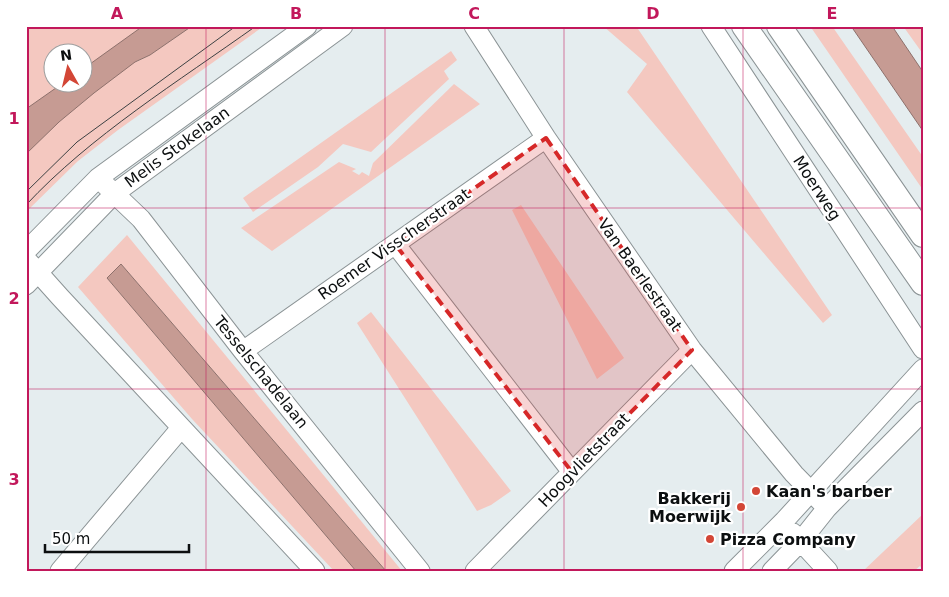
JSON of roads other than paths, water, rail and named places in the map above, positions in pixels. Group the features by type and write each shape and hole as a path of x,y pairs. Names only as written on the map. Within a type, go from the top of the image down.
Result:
{"main road":[{"name":"Moerweg","path":"744,26 923,282"},
{"path":"779,26 923,235"}],"street":[{"name":"Melis Stokelaan","path":"26,251 98,178 307,26"},
{"name":"Melis Stokelaan","path":"30,272 115,193 344,26"},
{"name":"Van Baerlestraat","path":"474,26 546,138 692,350 811,492 827,508"},
{"name":"Moerweg","path":"711,26 923,349"},
{"name":"Roemer Visscherstraat","path":"243,351 546,138"},
{"name":"Tesselschadelaan","path":"98,178 115,193 129,210 141,219 243,351 420,571"},
{"path":"394,244 572,472"},
{"path":"30,272 181,428 315,571"},
{"name":"Hoogvlietstraat","path":"475,571 692,350"},
{"path":"734,571 811,492 923,368"},
{"path":"772,571 800,542 827,508 923,411"},
{"path":"60,571 181,428"},
{"path":"784,521 800,542 828,571"}],"tram line":[{"path":"26,192 77,142 236,26"},
{"path":"26,205 78,156 136,110 256,26"}],"place":[{"name":"Kaan's barber","path":"756,491"},
{"name":"Bakkerij Moerwijk","path":"741,507"},
{"name":"Pizza Company","path":"710,539"}]}
